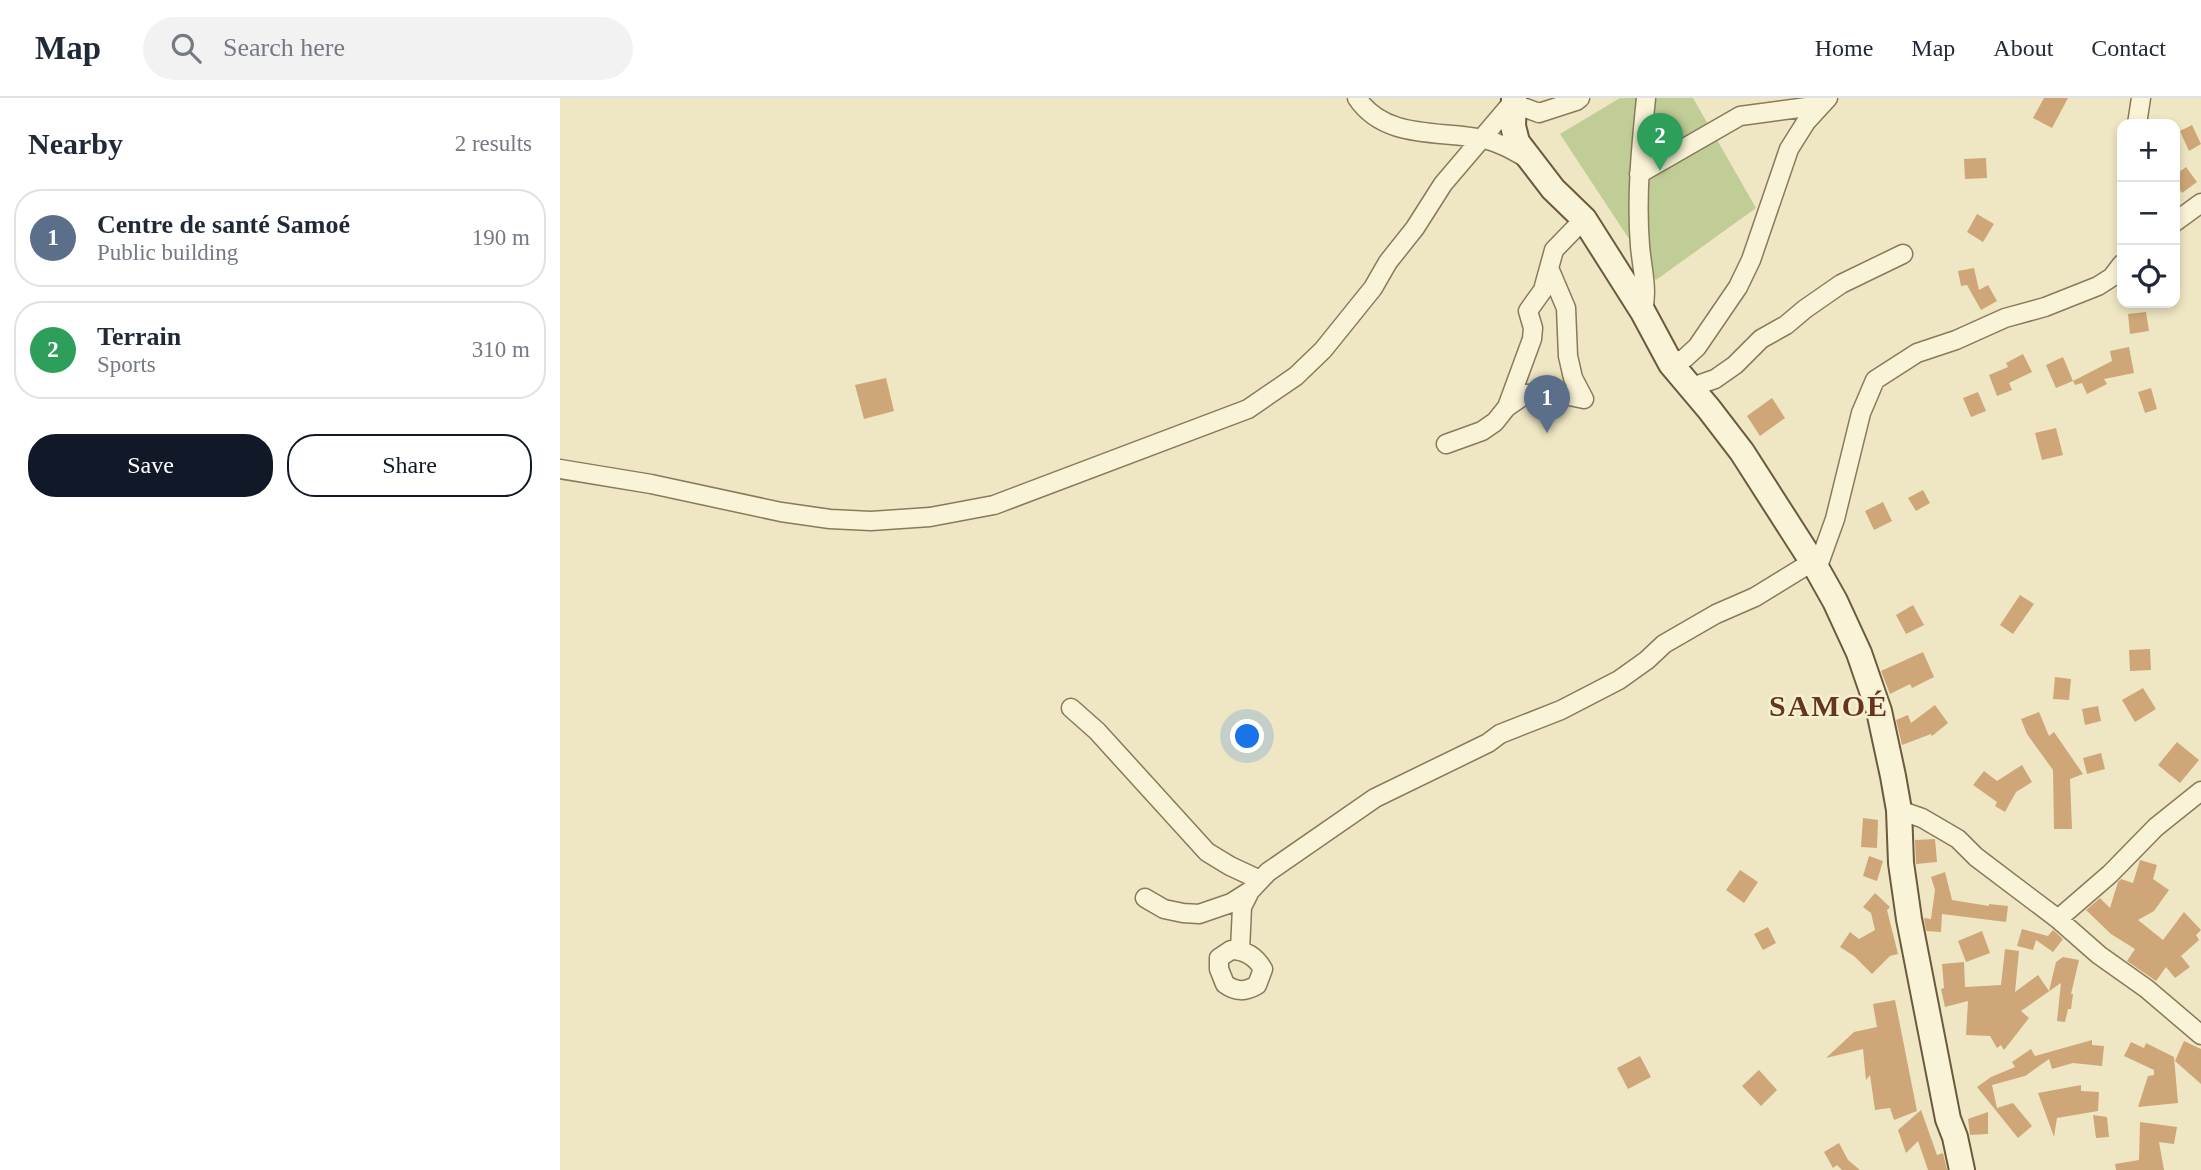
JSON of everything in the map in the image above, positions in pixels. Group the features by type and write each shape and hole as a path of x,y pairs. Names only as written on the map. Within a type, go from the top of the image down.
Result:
{"main road":[{"path":"1513,101 1513,126 1517,142 1553,188 1584,219 1643,312 1671,364 1733,439 1835,601 1859,653 1879,711 1899,810 1901,863 1909,919 1942,1092 1962,1170"}],"street":[{"path":"1357,98 1364,108 1406,131 1484,139 1497,142 1528,159"},
{"path":"560,469 830,519 871,521 930,517 994,505 1248,409 1296,376 1323,351 1373,288 1443,184 1484,139 1513,101 1539,113 1580,98"},
{"path":"1643,312 1647,292 1640,246 1639,174 1647,98"},
{"path":"2138,119 2141,98"},
{"path":"1639,174 1740,116 1824,101"},
{"path":"1671,364 1685,358 1697,347 1738,286 1755,248 1789,149 1806,122 1824,101"},
{"path":"2180,219 2201,204"},
{"path":"1507,407 1532,339 1533,328 1528,311 1543,290 1554,250 1584,219"},
{"path":"1692,387 1715,379 1735,365 1760,339 1786,325 1841,284 1903,254"},
{"path":"1446,444 1482,431 1525,394 1555,393 1584,399 1573,378 1568,356 1566,308 1549,268"},
{"path":"1145,898 1164,909 1199,914 1231,903 1339,821 1375,798 1488,743 1500,734 1561,710 1619,680 1664,644 1716,614 1814,566 1835,519 1861,413 1875,380 1917,353 2098,286 2117,270"},
{"path":"1071,708 1097,731 1207,852 1255,886"},
{"path":"2058,919 2110,874 2156,827 2201,791"},
{"path":"1899,810 1922,818 1958,839 1976,857 2058,919 2099,955 2147,989 2201,1035"},
{"path":"1240,950 1242,907 1255,886"}],"green space":[{"path":"1620,98 1693,98 1756,208 1656,280 1560,134"}],"building":[{"path":"2044,98 2068,98 2052,128 2033,118"},
{"path":"2192,125 2201,144 2189,151 2180,131"},
{"path":"1986,158 1987,178 1965,179 1964,159"},
{"path":"2186,167 2197,182 2182,193 2180,190 2180,171"},
{"path":"1977,214 1994,224 1983,242 1967,232"},
{"path":"1974,268 1979,290 1988,285 1997,301 1981,310 1967,285 1961,286 1958,271"},
{"path":"2146,312 2149,331 2130,334 2128,314"},
{"path":"2129,347 2134,373 2104,379 2107,384 2087,394 2082,383 2075,385 2073,381 2112,361 2110,351"},
{"path":"2023,354 2032,372 2009,383 2012,390 1997,396 1989,375 2008,367 2006,363"},
{"path":"2063,357 2073,381 2056,388 2046,365"},
{"path":"886,378 894,411 864,419 855,385"},
{"path":"2151,388 2157,409 2145,413 2138,392"},
{"path":"1978,392 1986,411 1971,417 1963,398"},
{"path":"1772,398 1785,418 1760,436 1747,416"},
{"path":"2056,428 2063,455 2042,460 2035,433"},
{"path":"1923,490 1930,503 1916,511 1908,498"},
{"path":"1883,502 1892,521 1874,530 1865,511"},
{"path":"2020,595 2034,604 2013,634 2000,625"},
{"path":"1913,605 1924,625 1906,634 1896,615"},
{"path":"2150,649 2151,670 2130,671 2129,650"},
{"path":"1923,652 1934,677 1912,688 1910,684 1890,694 1881,671"},
{"path":"2055,677 2071,679 2069,700 2053,699"},
{"path":"2143,688 2156,709 2135,722 2122,700"},
{"path":"1935,705 1948,723 1932,736 1931,734 1902,745 1896,720 1908,715 1911,723"},
{"path":"2098,706 2101,721 2085,725 2082,709"},
{"path":"2039,712 2049,736 2054,732 2083,774 2070,779 2072,829 2054,829 2053,770 2027,734 2021,719"},
{"path":"2177,742 2199,760 2180,783 2158,765"},
{"path":"2101,753 2105,769 2087,774 2083,758"},
{"path":"2022,765 2032,782 2016,792 2005,812 1995,806 1997,802 1973,785 1984,771 1997,781"},
{"path":"1863,818 1878,820 1877,848 1861,847"},
{"path":"1935,839 1937,862 1916,864 1915,840"},
{"path":"1869,856 1883,861 1877,881 1863,876"},
{"path":"2140,860 2157,865 2153,879 2169,890 2154,911 2138,920 2163,940 2184,912 2201,930 2196,935 2199,940 2181,956 2190,967 2175,978 2166,967 2156,981 2127,961 2135,949 2111,934 2086,910 2100,898 2110,908 2118,882 2121,879 2133,883"},
{"path":"1740,870 1758,882 1744,903 1726,890"},
{"path":"1945,872 1952,900 2008,906 2006,922 1942,914 1941,932 1926,931 1924,918 1931,919 1935,890 1931,877"},
{"path":"1875,893 1890,907 1887,910 1898,954 1890,956 1872,974 1854,956 1840,947 1850,932 1859,939 1875,930 1871,913 1863,907"},
{"path":"1768,927 1776,943 1763,950 1754,934"},
{"path":"2022,929 2048,936 2053,930 2063,939 2053,952 2036,940 2033,950 2017,946"},
{"path":"1982,931 1990,953 1966,962 1958,941"},
{"path":"2005,949 2019,951 2015,992 2038,975 2049,991 2056,962 2063,957 2079,960 2071,994 2071,1009 2068,1009 2065,1022 2057,1021 2061,983 2021,1011 2029,1018 2004,1050 2001,1045 1997,1048 1990,1036 1966,1035 1968,1001 1945,1007 1941,989 1944,988 1942,964 1964,962 1965,987 2001,985"},
{"path":"1895,1000 1917,1111 1894,1120 1890,1108 1875,1110 1870,1075 1866,1080 1863,1049 1826,1058 1854,1032 1877,1027 1873,1004"},
{"path":"2092,1040 2092,1045 2104,1046 2102,1066 2073,1063 2052,1069 2049,1059 2025,1076 1992,1085 1997,1108 2013,1103 2032,1126 2018,1138 1977,1087 1991,1077 2015,1067 2012,1062 2031,1049 2035,1056"},
{"path":"2184,1041 2201,1049 2201,1084 2175,1061"},
{"path":"2131,1042 2144,1048 2146,1043 2174,1057 2178,1103 2138,1107 2148,1076 2154,1075 2154,1070 2124,1056"},
{"path":"1640,1056 1651,1077 1628,1089 1617,1068"},
{"path":"1759,1070 1777,1090 1761,1106 1742,1086"},
{"path":"2081,1085 2081,1091 2099,1092 2098,1111 2057,1118 2054,1137 2038,1093"},
{"path":"1921,1110 1937,1155 1943,1153 1947,1170 1928,1170 1918,1141 1906,1153 1898,1130"},
{"path":"1988,1112 1988,1134 1970,1135 1968,1119"},
{"path":"2093,1115 2107,1117 2109,1137 2096,1138"},
{"path":"2140,1122 2177,1127 2174,1144 2159,1142 2164,1170 2116,1170 2115,1164 2139,1160"},
{"path":"1839,1143 1848,1160 1860,1170 1842,1170 1837,1165 1833,1168 1824,1152"}],"place":[{"name":"Terrain","path":"1660,171"},
{"name":"Centre de santé Samoé","path":"1547,433"}],"district":[{"name":"SAMOÉ","path":"1829,705"}]}
